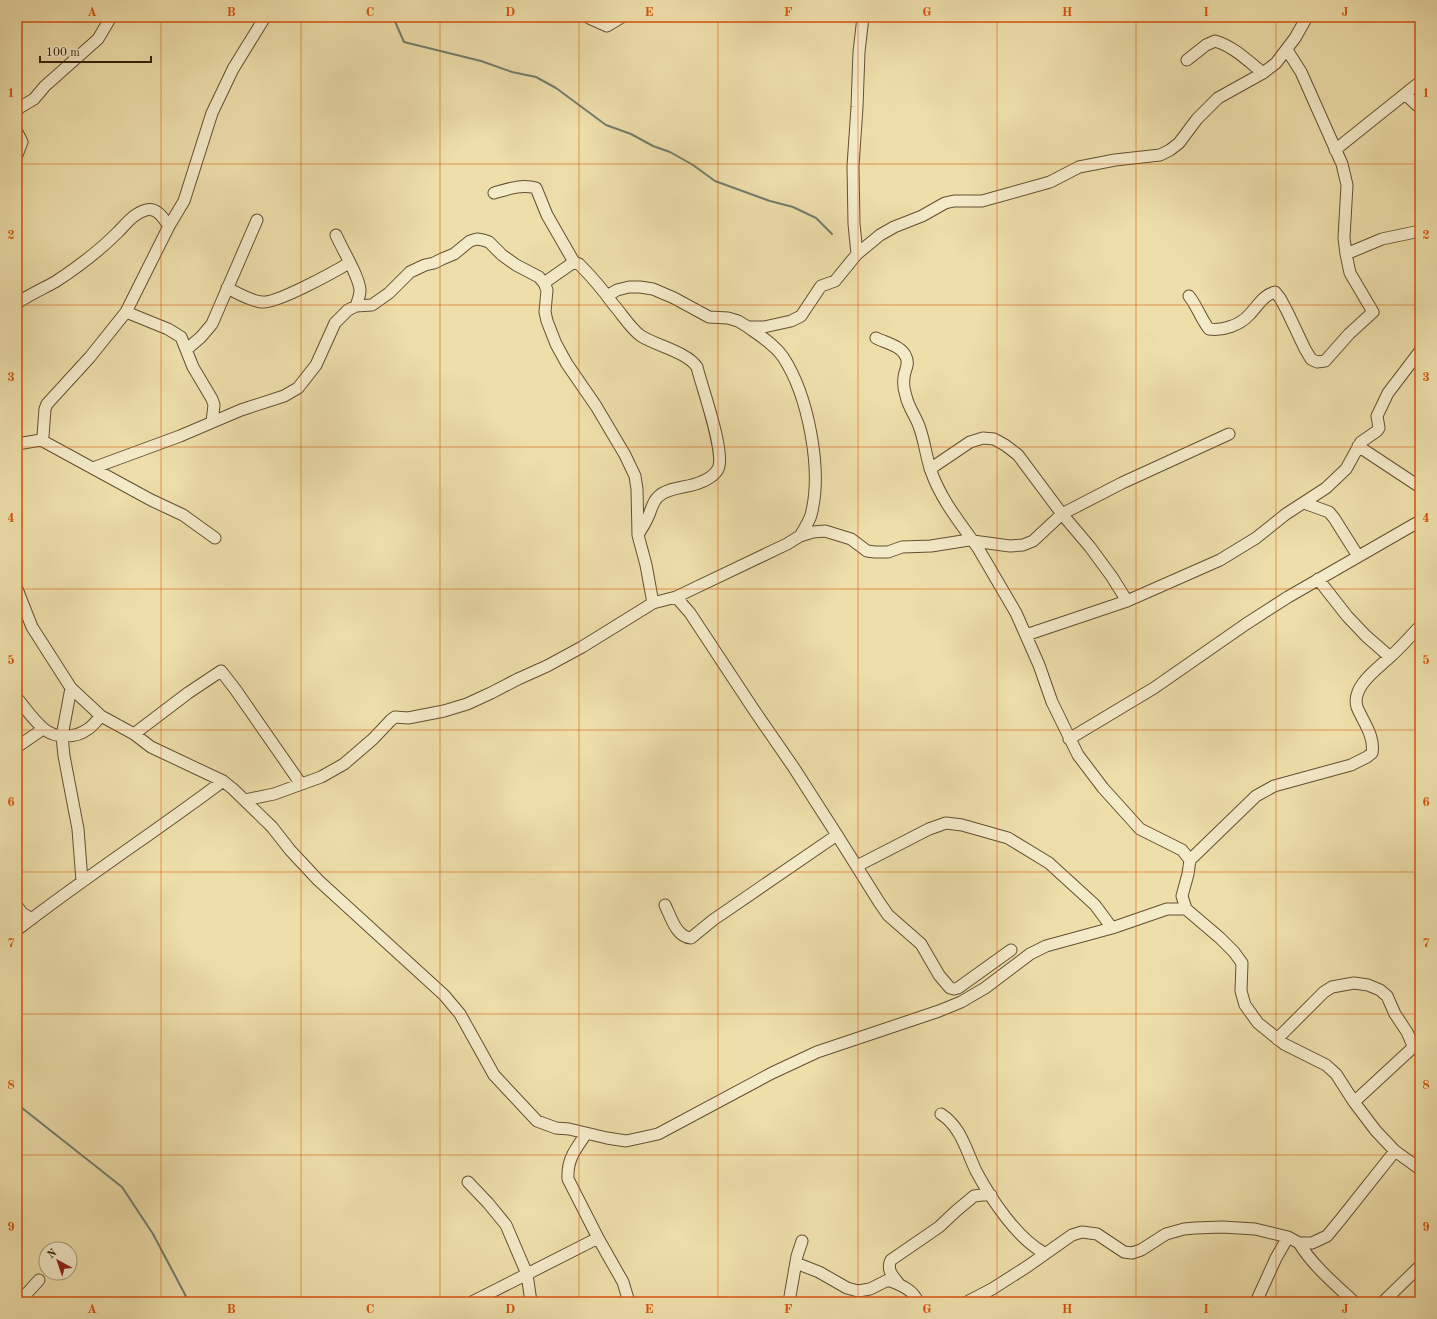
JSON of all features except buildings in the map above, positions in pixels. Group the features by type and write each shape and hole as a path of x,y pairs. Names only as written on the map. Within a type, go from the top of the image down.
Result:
{"street":[{"path":"18,109 34,99 45,86 98,39 111,17"},
{"path":"41,440 43,436 45,409 47,404 90,357 126,312 184,201 212,113 233,69 265,17"},
{"path":"589,18 607,26 622,17"},
{"path":"857,254 854,224 853,166 862,17"},
{"path":"748,327 776,325 791,321 801,316 821,286 835,281 857,254 880,235 894,227 922,216 945,203 954,201 982,202 1050,182 1079,167 1115,160 1160,155 1170,150 1179,143 1197,120 1218,98 1263,73 1276,63 1287,50 1307,17"},
{"path":"1187,60 1215,40 1221,42 1242,56 1263,73"},
{"path":"1189,296 1196,305 1204,323 1209,329 1214,330 1243,321 1261,300 1275,292 1280,298 1311,359 1317,362 1325,361 1349,334 1373,312 1350,274 1344,238 1347,186 1342,164 1301,72 1287,50"},
{"path":"1335,150 1420,82"},
{"path":"1405,94 1420,108"},
{"path":"17,132 22,142 17,155"},
{"path":"494,193 522,186 536,188 547,215 574,262 579,264 635,331 642,336 688,358 697,367 718,443 720,458 718,469 701,483 665,492 659,495 638,535"},
{"path":"17,303 54,282 78,265 116,234 137,213 146,210 154,210 159,213 170,226"},
{"path":"187,349 201,337 212,324 257,220"},
{"path":"1346,254 1382,239 1420,231"},
{"path":"336,235 360,289 356,306"},
{"path":"93,468 180,436 241,410 284,396 298,388 316,365 335,323 348,310 356,306 372,305 389,293 410,272 425,264 442,260 454,254 470,241 477,239 489,242 511,262 539,277 544,283 547,290 545,312 554,338 567,364 596,406 625,455 635,476 637,489 638,535 646,565 653,603"},
{"path":"544,283 574,262"},
{"path":"227,288 256,301 268,302 309,285 349,263"},
{"path":"607,296 617,290 629,287 652,289 692,306 710,316 738,321 748,327 782,356 800,392 808,420 816,473 815,494 809,520 800,536"},
{"path":"126,312 168,329 181,337 193,367 212,399 214,405 212,422"},
{"path":"876,338 901,349 906,357 908,363 904,376 904,388 907,400 915,414 921,430 930,469 941,495 973,541 1016,613 1039,665 1052,702 1069,740 1078,755 1103,788 1140,829 1182,850 1190,860"},
{"path":"1026,635 1127,601 1213,563 1238,550 1286,514 1326,488 1338,479 1346,469 1358,446 1366,438 1374,435 1377,431 1379,428 1377,416 1388,394 1420,351"},
{"path":"245,800 274,794 321,777 344,764 373,739 395,717 413,717 444,711 467,704 561,659 653,603 676,597 787,544 800,536 813,532 824,531 851,539 867,551 875,552 888,552 902,547 931,546 963,541 1010,546 1024,545 1033,541 1062,514 1122,483 1229,434"},
{"path":"930,469 970,442 983,438 994,439 1005,445 1018,455 1062,514 1090,547 1127,601"},
{"path":"17,444 41,440 151,500 183,515 215,538"},
{"path":"1358,446 1420,487"},
{"path":"1304,503 1329,512 1358,556"},
{"path":"1069,740 1154,688 1246,624 1318,578 1420,521"},
{"path":"1318,578 1347,616 1366,636 1390,657"},
{"path":"17,589 32,627 71,688 101,716 134,734 151,747 223,781 245,800 272,827 290,850 318,880 444,995 460,1014 494,1075 537,1121 556,1128 569,1129 586,1134 626,1141 658,1134 772,1073 817,1052 940,1011 961,1002 985,988 1030,954 1046,946 1112,928 1167,909 1186,909"},
{"path":"676,597 694,619 794,768 838,835 879,902 888,914 921,944 950,988 958,988 1011,950"},
{"path":"1420,626 1390,657 1369,675 1361,686 1356,698 1357,705 1374,746 1372,753 1351,765 1274,786 1256,796 1190,860 1182,896 1186,909 1234,952 1242,963 1241,991 1245,1005 1258,1023 1277,1040 1326,1065 1336,1074 1354,1102 1376,1131 1395,1151 1420,1169"},
{"path":"134,734 188,693 221,671 301,784"},
{"path":"71,688 62,736 64,756 78,829 82,881"},
{"path":"17,698 43,729 52,734 73,736 82,733 92,726 101,716"},
{"path":"17,748 43,729"},
{"path":"17,930 82,881 118,857 223,781"},
{"path":"857,866 946,823 962,825 1008,838 1049,863 1095,905 1112,928"},
{"path":"665,905 678,929 686,937 691,938 713,920 838,835"},
{"path":"17,906 22,913 32,919"},
{"path":"1277,1040 1324,992 1332,986 1354,983 1368,985 1383,992 1387,996 1395,1014 1417,1045 1354,1102"},
{"path":"941,1114 949,1119 954,1126 966,1146 976,1170 1012,1225 1026,1240 1044,1253"},
{"path":"586,1134 570,1158 567,1169 568,1179 598,1238 623,1282 630,1302"},
{"path":"967,1302 992,1289 1072,1235 1082,1232 1098,1234 1124,1252 1132,1253 1141,1250 1166,1234 1184,1229 1222,1226 1255,1229 1288,1237 1299,1243 1312,1243 1327,1236 1395,1151"},
{"path":"468,1182 506,1225 527,1274 531,1302"},
{"path":"899,1284 889,1272 888,1265 891,1260 939,1227 974,1196 982,1194 991,1195"},
{"path":"1256,1302 1276,1258 1288,1237"},
{"path":"472,1302 598,1238"},
{"path":"789,1302 797,1256 802,1241"},
{"path":"1299,1243 1317,1266 1354,1302"},
{"path":"796,1263 819,1272 847,1288 858,1291 870,1289 888,1280 911,1291 918,1302"},
{"path":"1383,1302 1420,1266"},
{"path":"19,1302 38,1281"}],"waterway":[{"path":"393,17 404,42 481,61 512,72 536,77 556,88 606,125 631,134 653,146 670,152 693,165 715,181 770,201 793,207 816,218 832,234"},
{"path":"17,1104 122,1187 153,1234 189,1302"}]}
